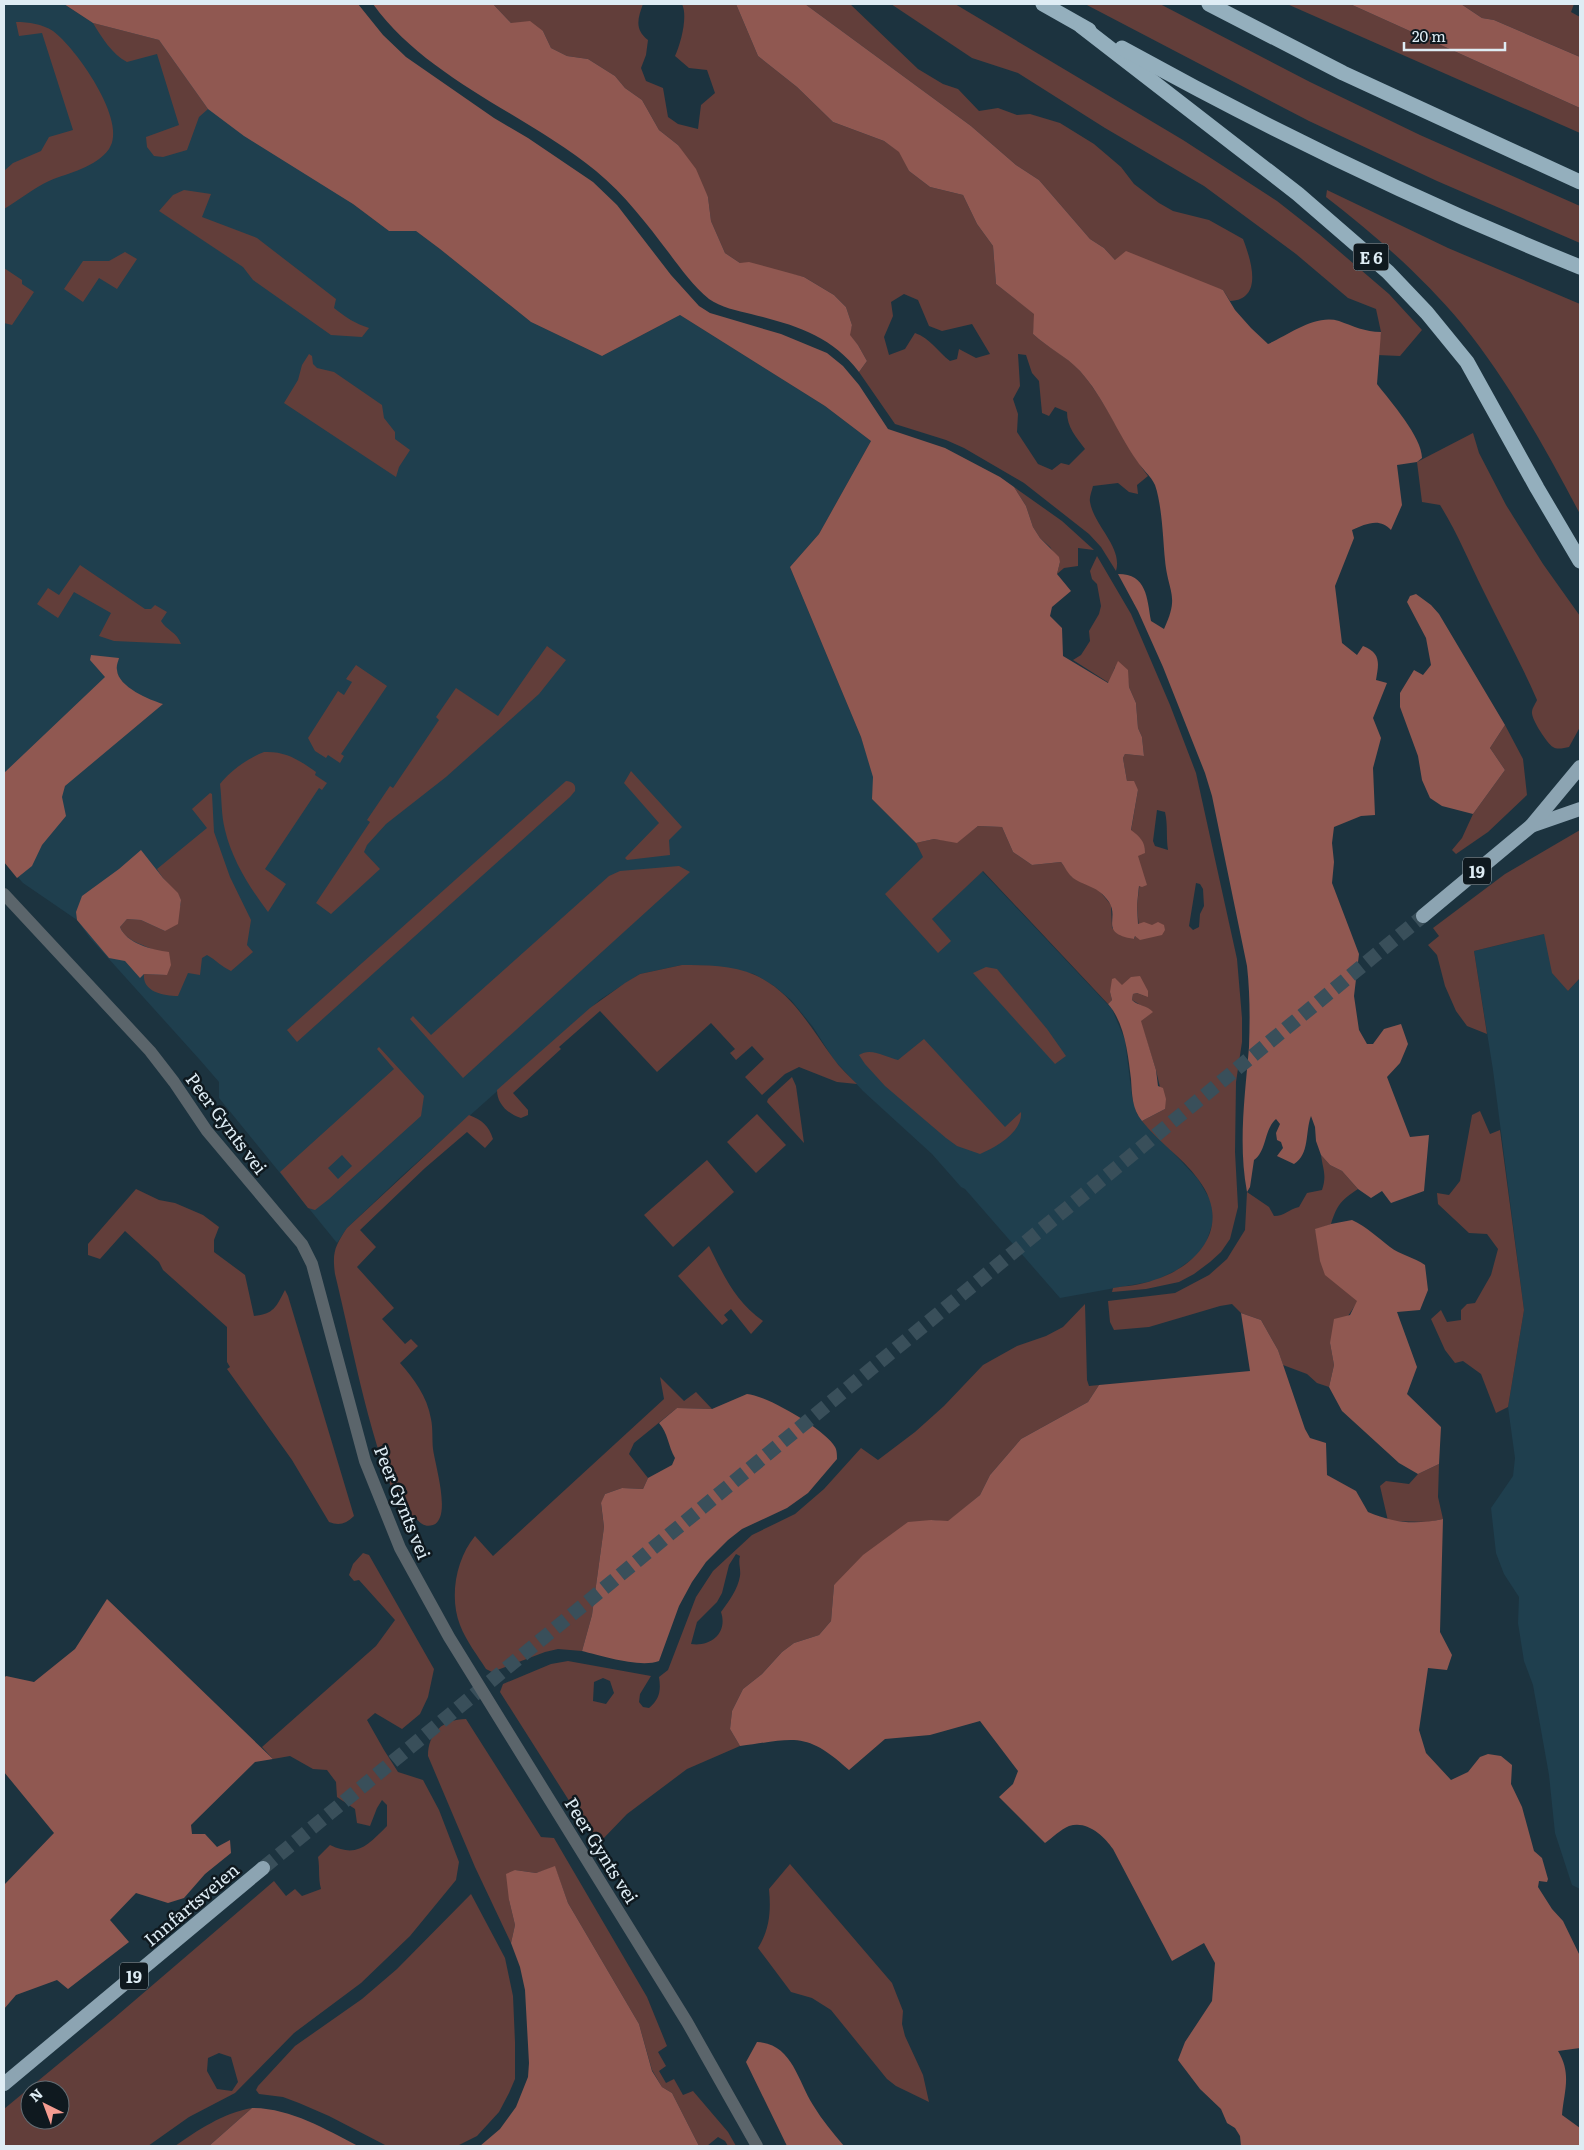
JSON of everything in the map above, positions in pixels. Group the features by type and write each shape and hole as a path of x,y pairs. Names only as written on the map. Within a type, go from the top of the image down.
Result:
{"highway":[{"name":"E 6","path":"1043,4 1199,91 1393,185 1580,267"},
{"path":"1209,4 1343,73 1580,182"},
{"name":"E 6","path":"1081,26 1327,218 1388,272 1427,312 1467,362 1580,561"},
{"name":"19","path":"1423,916 1530,826 1580,768"},
{"name":"19","path":"1530,826 1580,809"},
{"name":"Innfartsveien","path":"4,2084 263,1868"}],"street":[{"name":"Peer Gynts vei","path":"4,894 150,1052 174,1082 207,1131 302,1244 312,1264 365,1461 403,1554 449,1638 681,2014 757,2146"}],"shaded area":[{"path":"4,4 64,4 93,23 159,40 353,204 389,231 416,231 531,322 602,356 680,315 825,406 871,441 819,534 790,567 861,737 874,777 872,799 916,843 931,871 968,884 982,871 1112,1009 1125,1040 1132,1097 1137,1114 1198,1179 1212,1203 1213,1222 1206,1243 1199,1254 1177,1270 1154,1281 1060,1298 932,1154 863,1091 834,1060 813,1027 791,1000 774,986 754,974 712,966 682,965 640,974 601,999 404,1174 347,1228 337,1243 219,1098 219,1082 200,1060 90,938 77,920 23,883 4,862"},
{"path":"64,4 358,4 383,35 406,57 494,118 528,138 593,182 617,205 671,275 699,306 710,313 781,334 827,353 843,366 859,385 888,429 945,448 1000,477 1014,487 1026,506 1033,527 1040,538 1059,557 1060,562 1057,574 1071,591 1052,607 1050,616 1062,628 1063,656 1108,683 1118,661 1128,670 1129,687 1136,703 1138,728 1142,737 1144,756 1125,754 1123,758 1127,781 1134,781 1138,790 1131,830 1141,840 1145,849 1145,853 1138,856 1147,885 1139,886 1138,924 1144,922 1152,925 1158,922 1164,925 1165,930 1162,935 1140,940 1135,936 1134,939 1116,933 1112,925 1112,908 1105,896 1073,878 1061,862 1032,865 1013,852 1002,827 978,826 957,843 934,839 916,843 872,799 873,777 861,737 790,567 819,534 871,441 825,406 680,315 602,356 531,322 416,231 389,231 353,204 244,136 208,109 159,40 93,23"},
{"path":"373,4 493,4 511,23 530,21 543,31 551,48 567,56 588,59 615,76 625,88 642,100 659,130 678,145 696,169 708,197 711,221 725,253 740,263 749,262 804,277 834,295 846,307 852,325 850,335 867,361 859,372 836,349 811,333 782,322 729,308 709,299 687,277 635,210 607,180 569,151 449,75 421,54 395,30"},
{"path":"493,4 643,4 638,23 641,32 648,40 646,55 641,68 646,81 663,88 668,117 678,124 698,129 701,105 715,93 707,70 689,68 675,56 684,22 682,4 736,4 758,56 797,87 833,122 884,141 900,152 909,171 930,187 963,195 977,224 993,246 996,284 1035,314 1033,334 1070,361 1091,384 1148,476 1137,485 1138,494 1129,492 1118,483 1093,486 1090,502 1097,520 1112,545 1117,562 1116,571 1101,547 1089,534 1024,483 964,448 946,440 895,424 859,372 867,361 858,345 849,335 852,325 846,307 834,295 804,277 740,263 725,253 711,221 708,197 678,145 659,130 642,100 625,88 615,76 588,59 567,56 551,48 543,31 511,23","holes":["904,294 918,300 929,326 942,331 972,324 990,354 976,358 959,349 957,359 950,361 930,342 915,333 905,349 889,355 884,337 893,316 891,302","1018,354 1026,355 1032,373 1039,381 1042,413 1049,416 1055,407 1067,412 1070,427 1085,449 1069,465 1061,463 1052,470 1038,464 1017,432 1018,414 1013,399 1020,386"]},
{"path":"736,4 805,4 971,126 1016,165 1039,180 1090,239 1104,248 1115,260 1126,251 1223,290 1235,310 1268,344 1302,326 1321,320 1339,321 1364,330 1381,332 1377,384 1411,430 1421,449 1422,458 1417,462 1397,465 1402,505 1391,530 1382,524 1372,523 1352,530 1354,538 1335,586 1342,643 1357,655 1363,646 1373,652 1376,655 1378,664 1376,680 1387,683 1373,718 1381,738 1373,768 1375,815 1361,816 1334,827 1332,883 1359,954 1354,996 1359,1030 1367,1044 1373,1044 1384,1029 1401,1024 1408,1044 1400,1063 1387,1077 1410,1137 1429,1135 1424,1191 1391,1203 1382,1191 1371,1198 1358,1189 1342,1171 1330,1165 1321,1155 1311,1116 1303,1155 1294,1164 1277,1156 1283,1148 1281,1142 1277,1140 1276,1133 1280,1124 1276,1119 1272,1123 1261,1151 1254,1160 1250,1187 1247,1192 1244,1174 1243,1138 1249,1047 1250,1006 1248,976 1212,796 1205,773 1163,667 1138,611 1118,574 1128,575 1140,583 1144,589 1151,621 1164,629 1169,618 1172,594 1166,571 1161,512 1155,485 1130,450 1089,381 1075,366 1033,334 1034,314 996,284 993,246 977,224 963,195 930,187 909,171 899,152 884,141 833,122 797,87 758,56"},
{"path":"805,4 850,4 918,69 943,84 958,89 979,111 998,108 1017,115 1030,114 1060,123 1094,144 1121,167 1134,184 1159,203 1173,211 1209,220 1243,239 1249,257 1252,277 1248,293 1241,299 1230,301 1223,290 1115,260 1104,248 1090,239 1039,180 1016,165 971,126"},
{"path":"891,4 955,4 1183,140 1277,201 1319,234 1389,294 1422,330 1400,356 1377,355 1381,332 1376,309 1348,298 1296,254 1204,186 1105,128 1018,73 972,58"},
{"path":"1085,4 1160,4 1310,82 1420,135 1580,206 1580,243 1437,181 1309,121"},
{"path":"1287,4 1350,4 1580,108 1580,133"},
{"path":"1350,4 1461,4 1482,18 1494,20 1580,57 1580,108"},
{"path":"1461,4 1574,4 1571,12 1580,17 1580,57 1494,20 1482,18"},
{"path":"16,22 35,24 53,31 74,52 86,68 106,104 112,121 113,137 109,149 97,161 43,184 4,209 4,171 13,163 41,151 49,137 73,130 42,33 19,36"},
{"path":"93,23 159,40 208,109 199,117 187,150 163,157 154,156 147,147 146,137 179,125 157,54 127,62 112,50"},
{"path":"184,190 211,194 202,217 257,238 336,299 334,308 351,320 369,328 362,337 331,335 253,280 243,267 159,211 173,195"},
{"path":"1327,190 1448,248 1580,304 1580,514 1540,440 1511,392 1462,324 1397,257 1326,197"},
{"path":"125,252 137,259 117,289 99,278 83,302 64,289 83,261 109,261"},
{"path":"4,268 22,280 22,284 34,292 12,325 4,323"},
{"path":"309,354 312,356 313,364 317,368 334,372 382,405 384,418 395,432 395,439 410,450 399,467 396,477 284,403 298,380 302,365"},
{"path":"1473,433 1479,453 1506,505 1543,564 1580,616 1580,727 1569,747 1559,749 1553,747 1540,731 1532,715 1537,700 1452,526 1440,505 1422,502 1417,462"},
{"path":"1014,487 1062,521 1094,550 1078,548 1078,566 1064,568 1057,574 1060,562 1033,527 1026,506"},
{"path":"1097,556 1131,614 1170,705 1196,773 1237,959 1242,1018 1242,1042 1236,1082 1235,1152 1238,1207 1230,1239 1221,1252 1210,1262 1179,1282 1146,1289 1112,1292 1113,1288 1154,1280 1186,1264 1198,1253 1207,1240 1212,1226 1212,1211 1208,1195 1198,1179 1142,1121 1165,1109 1156,1070 1140,1020 1152,1012 1132,1000 1133,994 1137,993 1147,997 1122,986 1110,992 1112,1000 1108,1004 983,871 932,919 951,941 938,953 885,894 923,857 916,843 934,839 957,842 978,826 1002,827 1013,852 1032,865 1061,862 1072,877 1098,889 1111,905 1112,928 1134,939 1139,929 1137,905 1140,881 1131,831 1138,790 1127,781 1123,758 1125,754 1144,756 1142,737 1138,728 1136,703 1128,680 1115,667 1109,683 1073,660 1081,655 1090,641 1089,631 1099,614 1101,606 1097,584 1092,579 1090,571","holes":["1157,810 1165,812 1168,850 1155,846 1153,841","1196,883 1200,884 1203,889 1204,906 1200,914 1199,927 1193,930 1189,926"]},
{"path":"80,565 145,609 151,609 155,605 167,612 161,621 177,637 181,644 114,641 99,636 111,613 74,592 58,618 37,604 48,588 59,595"},
{"path":"1416,594 1431,605 1439,614 1505,725 1490,748 1505,770 1473,814 1442,806 1430,798 1422,780 1418,756 1400,707 1400,693 1414,670 1423,675 1431,665 1426,638 1407,602 1410,596"},
{"path":"547,646 566,660 539,694 446,777 386,824 367,845 364,852 380,869 331,914 316,903 370,822 367,820 390,786 393,788 439,720 436,717 456,688 498,716"},
{"path":"91,655 119,658 117,668 123,682 136,692 163,704 65,786 62,797 66,816 42,845 32,866 17,878 4,862 4,773 105,677 90,660"},
{"path":"356,665 387,686 341,754 344,756 340,763 328,755 326,758 315,751 308,738 338,691 344,695 352,682 346,679"},
{"path":"1505,725 1523,759 1527,795 1488,832 1456,854 1452,850 1462,838 1473,814 1505,770 1490,748"},
{"path":"264,752 279,753 292,757 316,772 315,775 327,783 322,790 319,788 265,869 286,884 268,912 248,883 232,852 222,813 220,784 240,765"},
{"path":"631,771 682,827 669,840 670,855 627,860 625,858 659,823 624,783"},
{"path":"566,781 572,783 575,787 575,791 570,797 297,1042 287,1030"},
{"path":"210,793 212,794 214,832 230,877 251,920 247,945 253,952 231,971 207,955 202,958 200,975 188,973 178,996 161,994 150,989 144,980 144,974 167,975 156,951 126,936 120,927 127,919 141,920 165,931 174,918 181,903 180,897 157,869 207,828 192,809"},
{"path":"1580,830 1580,978 1568,991 1552,973 1544,934 1474,951 1487,1034 1467,1026 1456,1011 1445,986 1437,955 1428,945 1439,936 1433,928 1505,874"},
{"path":"141,850 163,878 178,893 181,900 178,924 165,931 141,920 127,919 120,927 123,933 140,945 169,952 171,965 167,975 144,974 140,978 125,961 109,958 77,920 76,912 82,896"},
{"path":"679,866 690,872 463,1078 410,1019 413,1016 431,1035 609,876 620,871"},
{"path":"1544,934 1568,991 1580,978 1580,1889 1572,1885 1555,1833 1549,1775 1533,1685 1524,1661 1518,1623 1519,1597 1504,1574 1496,1553 1491,1508 1513,1476 1515,1458 1508,1407 1524,1310 1493,1070 1474,951"},
{"path":"682,965 728,967 755,975 768,982 780,991 799,1011 836,1062 857,1084 837,1082 799,1067 785,1074 762,1095 745,1077 764,1059 752,1046 736,1060 730,1053 735,1049 711,1023 657,1072 600,1011 559,1047 561,1049 513,1093 528,1110 528,1115 521,1118 504,1108 497,1095 497,1090 590,1008 640,974"},
{"path":"986,967 997,969 1047,1029 1066,1056 1055,1064 973,973"},
{"path":"1140,976 1148,991 1148,997 1137,993 1133,994 1132,1000 1153,1012 1141,1021 1156,1070 1158,1086 1163,1088 1166,1099 1165,1109 1142,1121 1133,1101 1125,1040 1118,1020 1108,1004 1112,1000 1110,992 1112,979 1115,978 1122,985 1131,977"},
{"path":"924,1039 1005,1127 1021,1112 1018,1126 1007,1138 980,1154 957,1146 885,1086 859,1055 873,1052 898,1060"},
{"path":"379,1047 424,1096 421,1116 329,1199 315,1210 308,1208 280,1172 394,1069 377,1049","holes":["342,1155 352,1166 338,1179 328,1168"]},
{"path":"792,1077 796,1086 804,1143 767,1102"},
{"path":"1480,1111 1490,1134 1500,1130 1524,1310 1508,1407 1496,1413 1481,1374 1463,1361 1455,1363 1445,1350 1431,1319 1441,1310 1447,1322 1461,1320 1461,1310 1467,1304 1475,1303 1491,1275 1498,1249 1487,1234 1469,1233 1438,1204 1437,1193 1449,1195 1460,1181 1472,1115"},
{"path":"757,1114 786,1145 756,1173 727,1142"},
{"path":"469,1115 484,1124 491,1134 493,1139 485,1148 467,1132 425,1168 360,1230 376,1247 357,1267 394,1308 382,1319 405,1344 411,1339 418,1346 400,1363 423,1395 432,1422 433,1449 442,1502 439,1520 433,1525 427,1526 414,1516 405,1520 392,1490 372,1430 356,1367 335,1274 334,1255 337,1245 347,1228"},
{"path":"1321,1155 1330,1165 1342,1171 1358,1189 1347,1196 1340,1204 1331,1224 1315,1230 1358,1301 1330,1343 1334,1365 1329,1387 1317,1383 1307,1374 1283,1365 1278,1350 1261,1320 1241,1313 1232,1304 1149,1327 1114,1330 1110,1322 1108,1301 1175,1293 1209,1275 1227,1259 1245,1230 1247,1192 1269,1207 1274,1216 1299,1207 1307,1193 1322,1190 1324,1176"},
{"path":"707,1160 734,1192 673,1247 644,1215"},
{"path":"136,1189 159,1200 175,1203 203,1215 219,1227 214,1240 214,1252 245,1275 254,1316 274,1309 285,1290 354,1516 348,1521 342,1524 329,1522 292,1460 227,1369 230,1367 227,1362 227,1327 163,1270 159,1262 125,1231 100,1259 88,1255 88,1244"},
{"path":"1352,1220 1394,1250 1425,1265 1428,1290 1420,1310 1397,1312 1417,1367 1407,1394 1441,1427 1439,1464 1418,1474 1399,1463 1342,1411 1329,1387 1334,1365 1330,1343 1334,1319 1350,1315 1357,1301 1325,1275 1320,1261 1315,1229"},
{"path":"709,1246 731,1287 745,1305 763,1321 751,1334 731,1309 724,1315 728,1320 722,1325 678,1276"},
{"path":"1085,1304 1087,1380 1089,1386 1099,1385 1088,1402 1021,1439 990,1475 980,1495 948,1522 931,1520 834,1585 831,1621 819,1635 794,1643 782,1652 762,1674 743,1689 732,1711 730,1729 740,1746 687,1769 627,1814 601,1841 594,1840 500,1692 503,1684 551,1664 568,1661 651,1676 640,1694 639,1702 643,1707 649,1708 658,1698 660,1690 659,1677 668,1670 696,1597 713,1571 752,1535 795,1514 824,1489 861,1448 878,1460 915,1432 944,1406 983,1365 1017,1346 1046,1336 1063,1327","holes":["736,1554 740,1556 739,1581 721,1612 723,1620 720,1632 711,1641 691,1644 697,1622 717,1602 722,1593 729,1565","603,1678 610,1681 614,1693 606,1704 593,1701 594,1682"]},
{"path":"1241,1313 1261,1320 1278,1350 1305,1429 1310,1438 1326,1443 1327,1475 1356,1491 1368,1512 1378,1516 1405,1522 1443,1519 1440,1632 1452,1655 1447,1670 1428,1668 1419,1730 1426,1753 1451,1780 1468,1772 1480,1757 1488,1754 1501,1756 1512,1765 1511,1784 1522,1807 1534,1851 1542,1858 1548,1879 1547,1882 1539,1881 1538,1887 1552,1909 1563,1921 1580,1956 1580,2048 1558,2051 1565,2067 1566,2075 1562,2115 1580,2128 1580,2146 1241,2146 1240,2136 1235,2128 1227,2123 1221,2109 1200,2089 1178,2060 1185,2042 1212,2001 1215,1963 1204,1943 1172,1961 1113,1849 1094,1830 1082,1825 1069,1826 1045,1843 999,1797 1013,1784 1018,1771 980,1721 930,1735 885,1739 849,1770 821,1748 810,1743 799,1740 787,1740 740,1746 730,1729 732,1711 743,1689 762,1674 782,1652 794,1643 819,1635 831,1621 834,1585 863,1555 908,1522 948,1521 980,1495 990,1475 1021,1439 1088,1402 1099,1385 1250,1371"},
{"path":"660,1377 684,1401 696,1392 712,1409 677,1408 634,1443 629,1454 648,1478 643,1489 622,1488 605,1494 601,1504 604,1527 592,1615 582,1651 558,1649 492,1672 486,1669 460,1625 455,1603 456,1579 468,1545 475,1536 493,1556 664,1399"},
{"path":"747,1394 768,1400 808,1423 836,1448 837,1459 808,1493 787,1508 742,1529 706,1562 679,1606 659,1661 651,1663 632,1662 582,1651 592,1615 604,1527 601,1503 605,1494 622,1488 643,1489 648,1478 672,1465 675,1458 659,1423 677,1408 712,1409"},
{"path":"1439,1464 1438,1497 1443,1519 1428,1522 1388,1521 1380,1486 1386,1481 1409,1484 1418,1474"},
{"path":"363,1553 369,1555 434,1669 428,1697 420,1714 402,1729 375,1713 367,1720 398,1772 423,1780 439,1810 459,1862 456,1880 410,1936 361,1983 294,2033 235,2093 189,2117 148,2146 4,2146 4,2109 20,2096 20,2130 70,2130 70,2080 39,2080 274,1881 286,1896 295,1889 302,1896 321,1889 318,1857 330,1845 347,1850 361,1848 387,1826 387,1805 382,1800 370,1826 357,1823 355,1809 337,1797 336,1782 327,1770 313,1769 290,1756 273,1759 262,1747 376,1646 395,1620 359,1580 354,1581 349,1575 353,1564","holes":["219,2053 231,2057 238,2082 232,2091 217,2089 207,2071 208,2058"]},
{"path":"107,1599 273,1759 255,1762 191,1825 192,1834 205,1834 217,1847 230,1840 231,1853 205,1874 184,1898 168,1903 136,1893 110,1920 129,1942 68,1989 57,1980 16,1995 4,2009 4,1885 54,1833 4,1772 4,1678 6,1676 34,1682 75,1649"},
{"path":"466,1719 541,1837 554,1838 647,1997 667,2046 658,2052 666,2066 659,2071 666,2083 674,2079 683,2095 693,2091 728,2132 736,2146 728,2146 725,2141 718,2137 707,2146 699,2146 672,2093 662,2087 652,2070 639,2024 568,1903 555,1867 536,1873 515,1870 509,1900 515,1925 511,1943 475,1867 428,1756 431,1741 438,1729 450,1722"},
{"path":"790,1864 892,1983 903,2011 902,2024 905,2036 923,2075 929,2102 896,2086 887,2079 831,2010 812,1998 791,1992 758,1948 765,1934 769,1919 769,1889"},
{"path":"555,1866 568,1903 639,2024 652,2071 662,2087 672,2093 699,2146 480,2146 500,2129 516,2107 528,2077 525,1990 520,1967 511,1943 515,1925 509,1900 506,1874 515,1870 536,1873"},
{"path":"471,1894 505,1958 513,1996 515,2042 515,2079 499,2112 477,2136 457,2146 387,2146 299,2103 283,2097 259,2094 256,2090 258,2086 295,2046 362,1999 397,1969"},
{"path":"757,2042 769,2044 786,2056 816,2111 844,2146 787,2146 746,2062"},
{"path":"252,2108 209,2146 175,2146 221,2118"},
{"path":"252,2108 266,2109 294,2116 358,2146 209,2146"}],"tunnel":[{"path":"263,1868 1423,916"}]}
